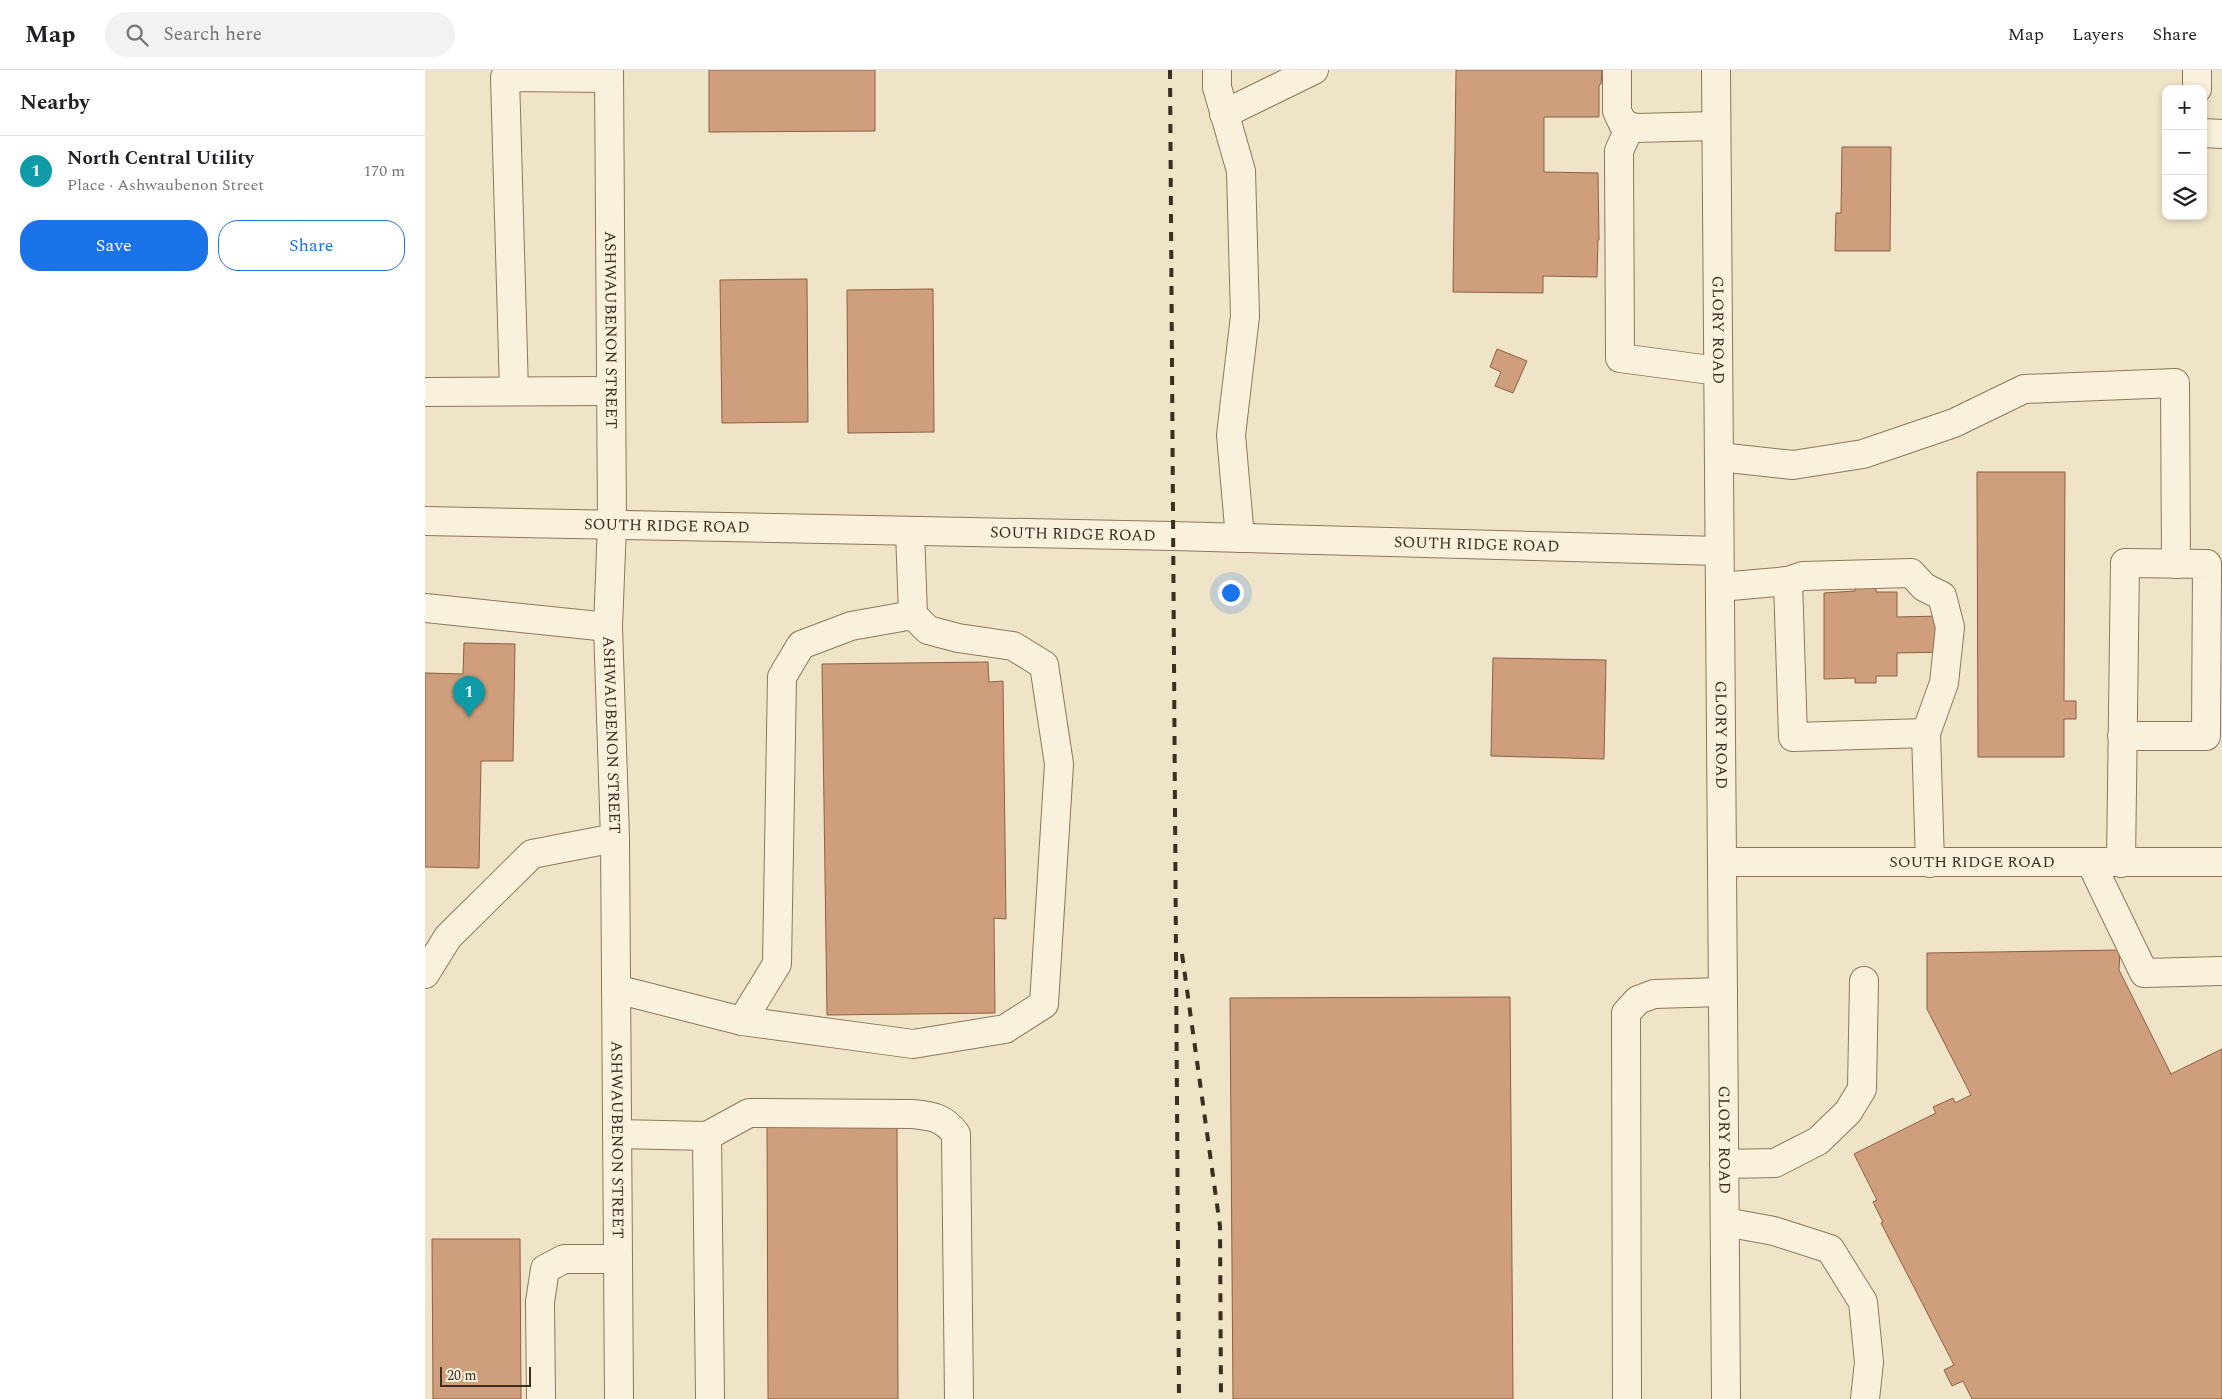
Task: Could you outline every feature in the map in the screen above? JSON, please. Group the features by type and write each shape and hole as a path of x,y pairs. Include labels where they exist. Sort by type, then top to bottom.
{"street":[{"path":"1217,70 1217,87 1241,171 1245,316 1231,435 1240,538"},
{"path":"1224,114 1314,70"},
{"path":"1617,70 1617,111 1623,124 1635,128 1716,126"},
{"name":"GLORY ROAD","path":"1716,70 1726,1399"},
{"path":"2197,70 2197,85"},
{"path":"514,391 505,74 609,74"},
{"name":"ASHWAUBENON STREET","path":"609,74 612,526 608,627 615,838 619,1399"},
{"path":"1630,126 1619,151 1620,358 1718,371"},
{"path":"2207,133 2222,134"},
{"path":"1719,457 1793,465 1863,454 1954,423 2024,389 2175,383 2175,564"},
{"path":"425,392 611,391"},
{"name":"SOUTH RIDGE ROAD","path":"425,521 1240,538 1719,551"},
{"path":"616,989 742,1022 913,1044 1005,1029 1044,1004 1059,764 1044,665 1013,646 958,638 928,630 913,615 910,531"},
{"path":"2121,863 2122,736 2125,562 2207,564 2206,736 2122,736"},
{"path":"1720,587 1788,581 1803,576 1911,573 1924,586 1942,596 1950,627 1944,683 1926,733 1930,863"},
{"path":"1788,581 1793,737 1926,733"},
{"path":"425,608 608,627"},
{"path":"742,1022 777,964 782,677 801,645 851,626 913,615"},
{"path":"425,974 448,937 532,854 615,838"},
{"name":"SOUTH RIDGE ROAD","path":"1722,862 2222,862"},
{"path":"2091,863 2144,973 2222,971"},
{"path":"1724,1164 1775,1162 1818,1142 1847,1112 1862,1089 1864,981"},
{"path":"1627,1399 1626,1013 1638,1000 1654,994 1723,992"},
{"path":"617,1134 707,1136 749,1113 912,1114 931,1116 947,1123 956,1134 959,1399"},
{"path":"707,1136 710,1399"},
{"path":"1725,1222 1774,1231 1830,1249 1863,1302 1869,1362 1865,1399"},
{"path":"541,1399 540,1302 545,1269 564,1259 618,1259"}],"building":[{"path":"709,70 875,70 875,131 709,132"},
{"path":"1456,70 1602,70 1601,84 1599,85 1599,117 1544,117 1544,172 1598,173 1599,240 1597,277 1543,276 1543,293 1453,292"},
{"path":"1842,147 1891,147 1890,251 1835,251 1836,213 1841,213"},
{"path":"807,279 808,422 722,423 720,280"},
{"path":"933,289 934,432 848,433 847,290"},
{"path":"1497,349 1527,361 1513,393 1495,386 1501,372 1490,367"},
{"path":"1977,472 2065,472 2064,701 2076,701 2076,719 2064,719 2064,757 1978,757"},
{"path":"1855,584 1876,584 1876,592 1897,592 1897,617 1941,616 1941,652 1897,653 1897,676 1876,676 1876,683 1855,683 1855,678 1824,679 1824,593 1855,591"},
{"path":"464,643 515,644 513,761 481,761 479,868 425,867 425,673 463,674"},
{"path":"1493,658 1606,660 1604,759 1491,756"},
{"path":"988,662 989,682 1003,681 1006,919 994,918 995,1013 827,1015 822,664"},
{"path":"2120,950 2119,970 2171,1074 2222,1049 2222,1399 1972,1399 1963,1381 1952,1386 1944,1370 1954,1365 1881,1223 1883,1222 1873,1202 1877,1200 1854,1154 1936,1113 1933,1107 1953,1098 1955,1103 1971,1095 1927,1009 1927,953"},
{"path":"1510,997 1513,1399 1233,1399 1230,998"},
{"path":"767,1122 897,1122 898,1399 768,1399"},
{"path":"432,1239 520,1239 521,1399 433,1399"}],"railway":[{"path":"1170,70 1179,1399"},
{"path":"1182,954 1220,1226 1221,1399"}],"place":[{"name":"North Central Utility","path":"469,717"}]}
